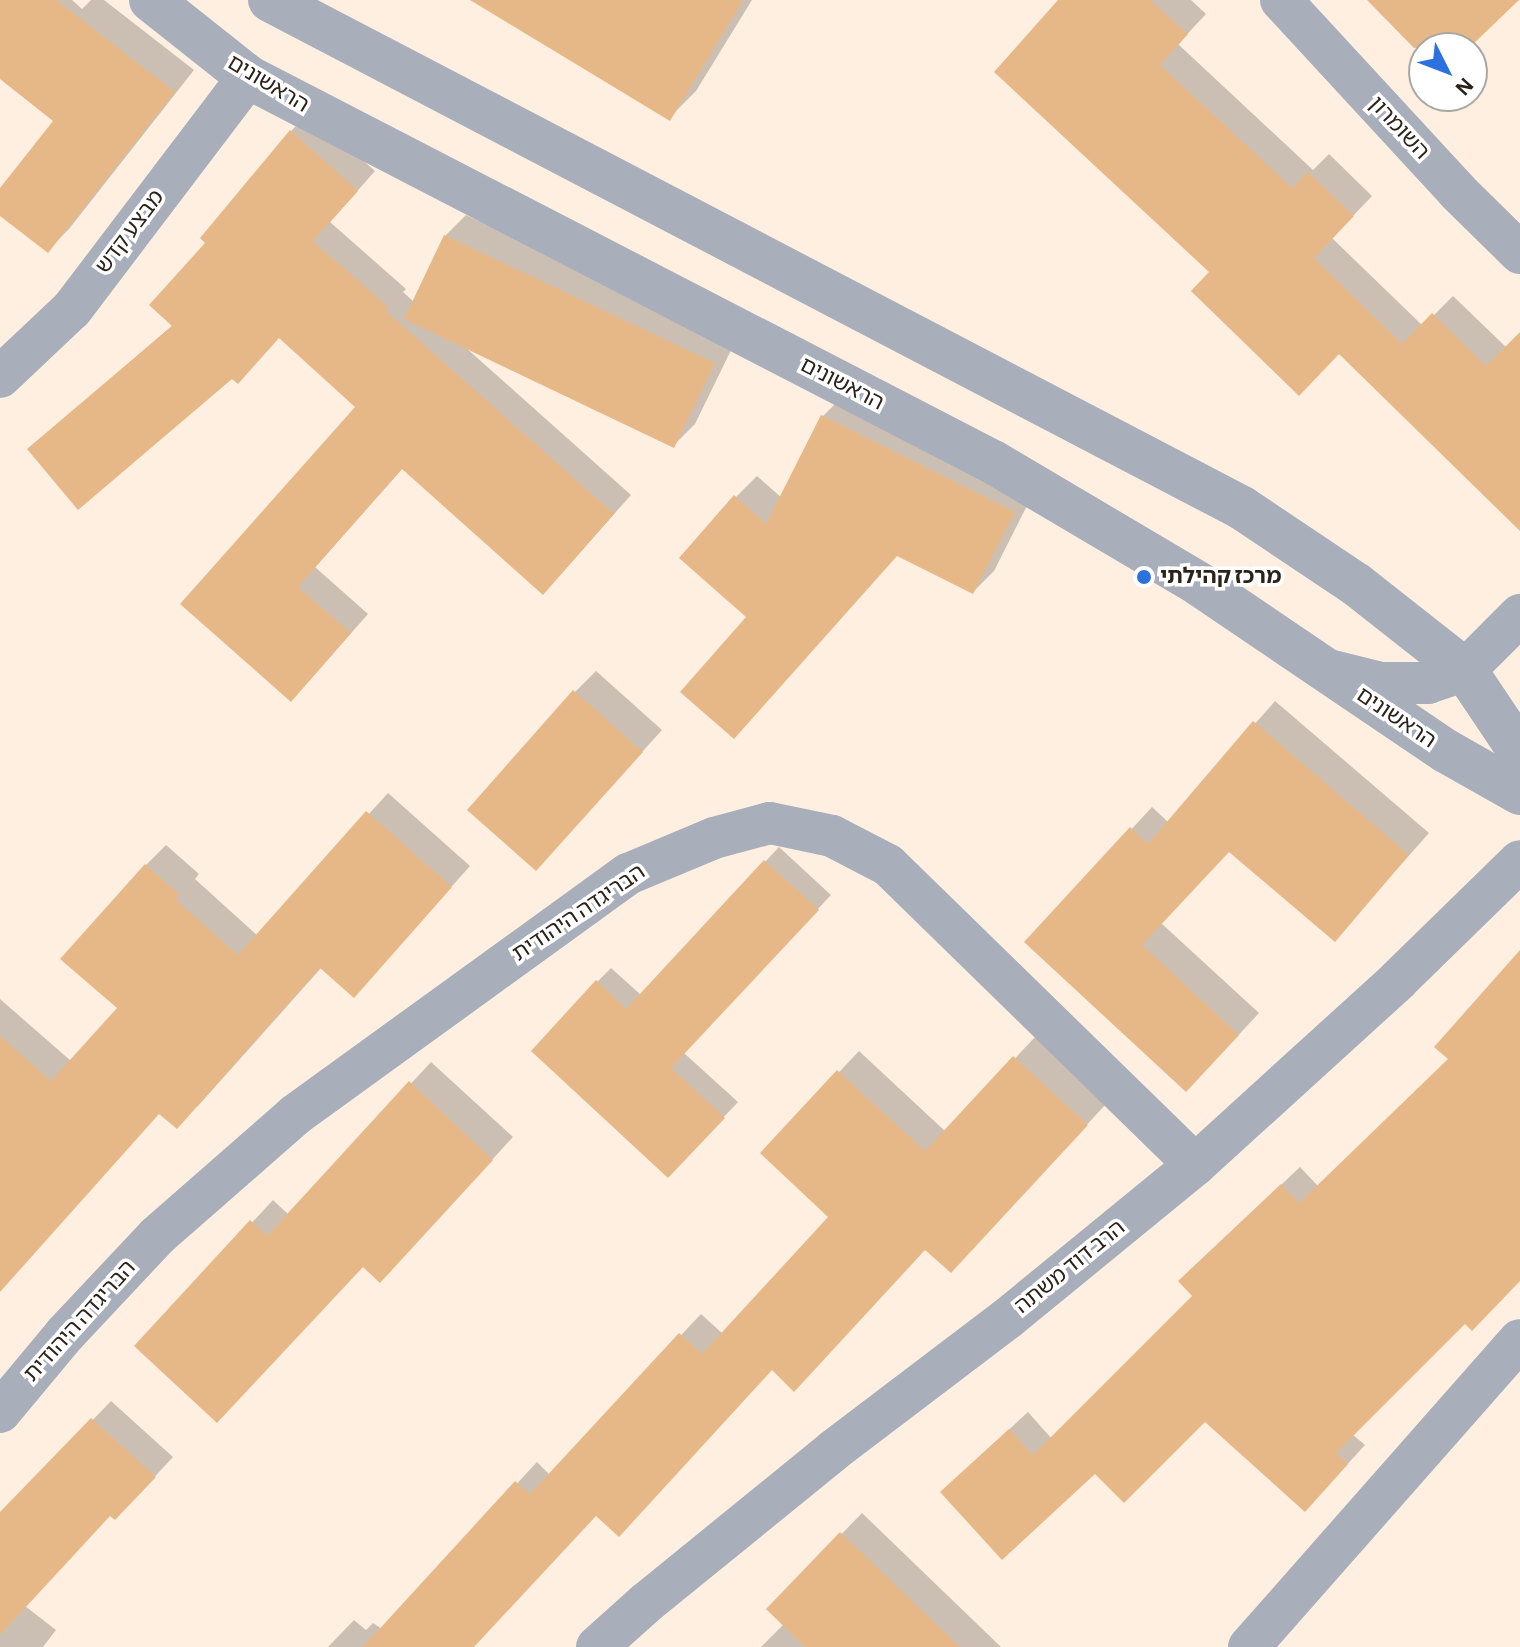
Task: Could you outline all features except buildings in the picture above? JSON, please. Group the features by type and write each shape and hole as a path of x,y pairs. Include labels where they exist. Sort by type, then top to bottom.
{"street":[{"name":"הראשונים","path":"151,0 248,77 993,462 1199,584 1446,751 1520,793"},
{"path":"270,0 1242,508 1357,585 1465,670 1520,752"},
{"name":"השומרון","path":"1281,0 1458,192 1520,253"},
{"name":"מבצע קדש","path":"0,377 72,309 248,77"},
{"path":"1324,669 1381,683 1428,683 1465,670 1520,615"},
{"name":"הבריגדה היהודית","path":"0,1412 65,1334 157,1236 295,1115 628,874 714,838 770,823 832,836 888,865 1195,1165"},
{"name":"הרב דוד משתה","path":"597,1647 646,1603 834,1450 1008,1318 1195,1165 1398,980 1520,861"},
{"path":"1249,1647 1520,1340"}],"place":[{"name":"מרכז קהילתי","path":"1144,577"}]}
